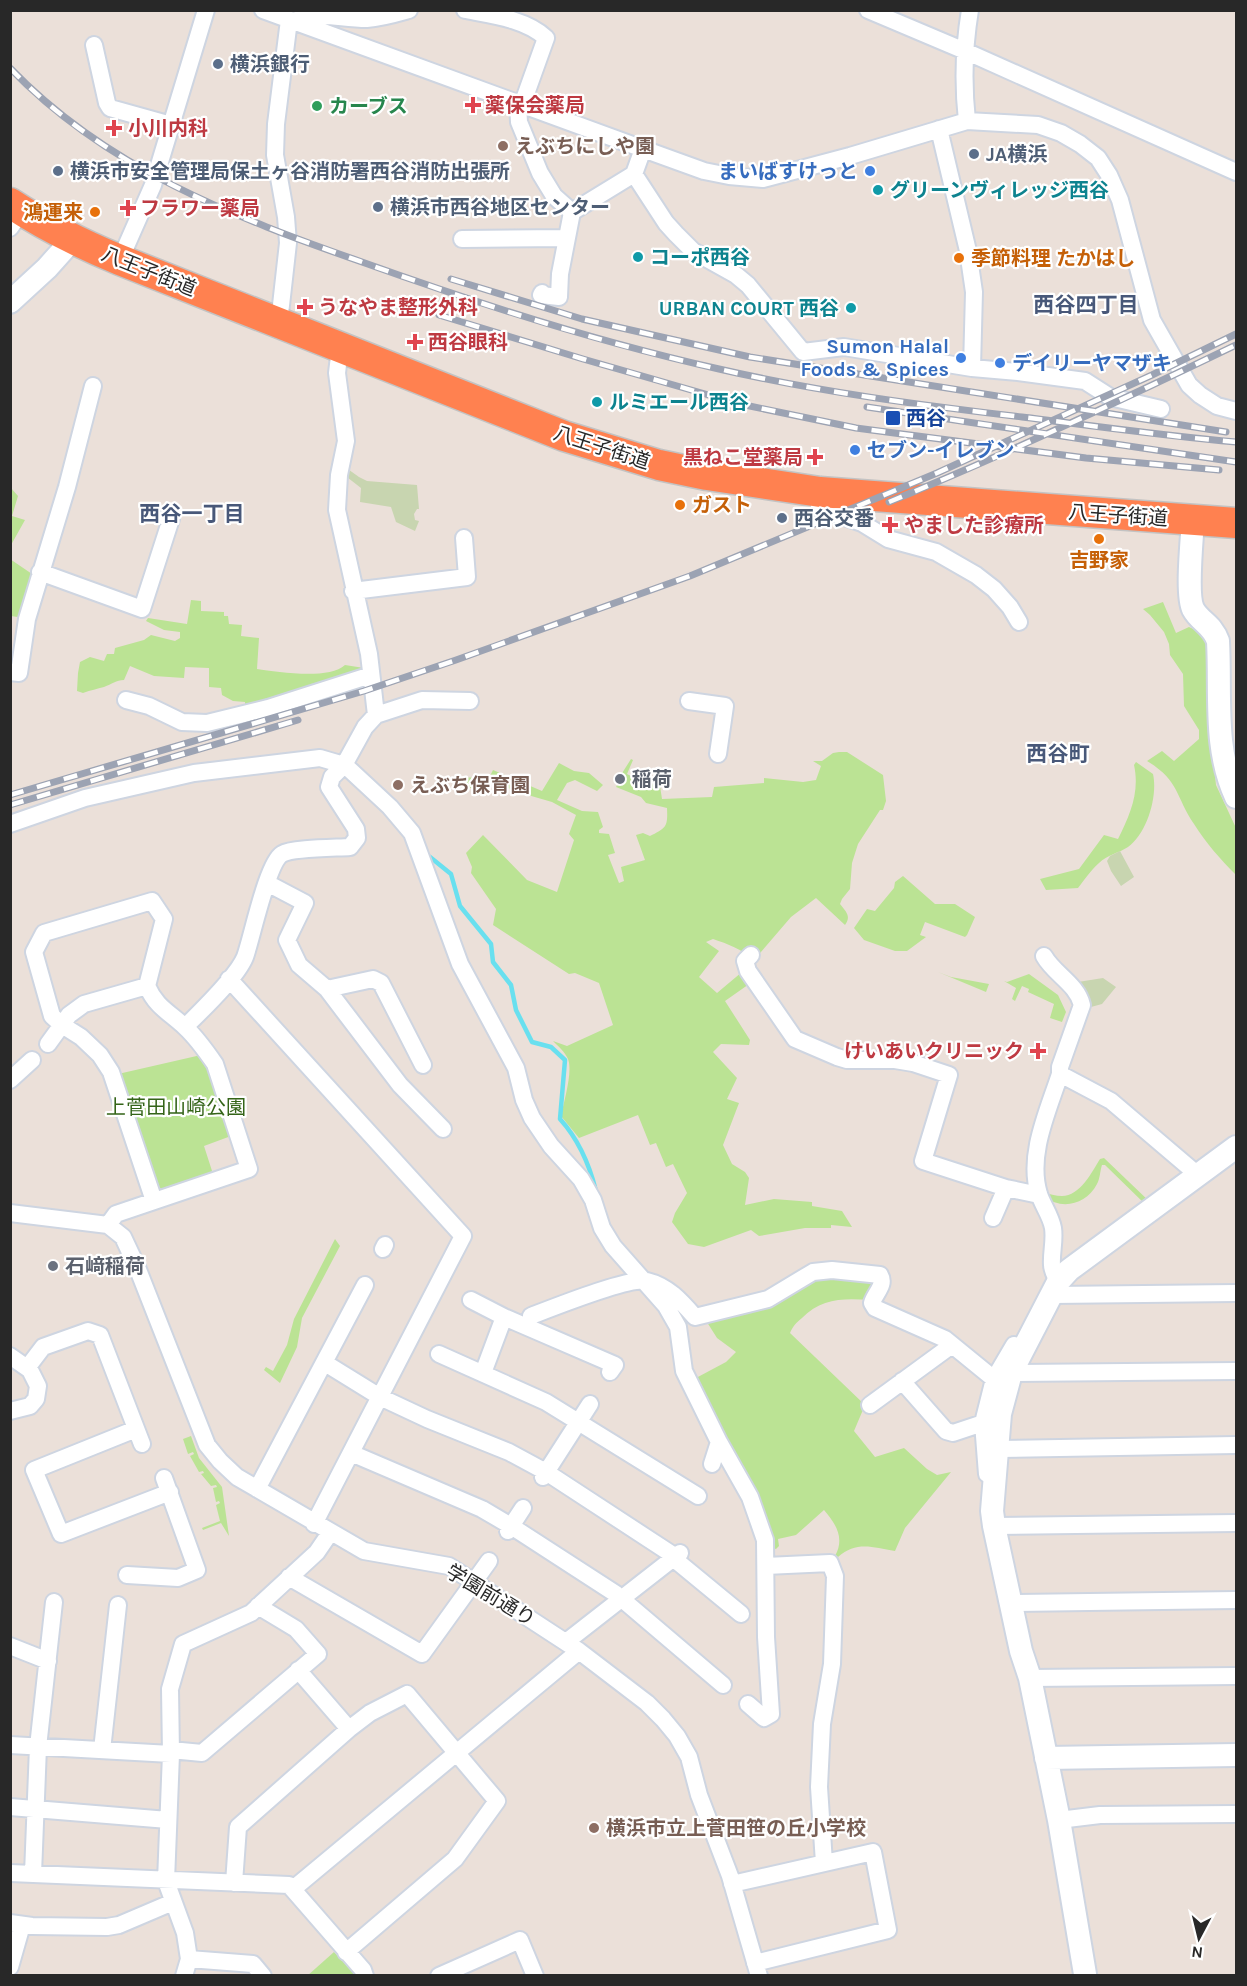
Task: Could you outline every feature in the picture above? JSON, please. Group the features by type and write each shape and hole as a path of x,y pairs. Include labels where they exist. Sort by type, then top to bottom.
{"highway":[{"name":"八王子街道","path":"14,214 120,260 564,436 648,462 708,475 820,492 1236,523"}],"street":[{"path":"120,260 150,192 206,10"},
{"path":"263,10 704,171 729,176 763,178 850,156 967,121 1038,125 1061,133 1098,158 1109,175 1120,200 1152,320 1189,385 1217,406 1236,411"},
{"path":"291,21 321,15 367,19 390,16 409,10"},
{"path":"465,10 520,23 536,29 546,38 520,105 519,122 540,173 554,196 572,212"},
{"path":"868,10 1236,172"},
{"path":"967,121 965,51 970,10"},
{"path":"279,323 288,243 286,217 275,155 276,124 291,21"},
{"path":"94,45 110,108 171,125"},
{"path":"939,129 968,251 974,292 972,368"},
{"path":"542,293 542,295 560,297 560,274 572,212 634,174 643,149"},
{"path":"634,174 666,223 676,234 693,251 736,275 748,285 803,352 844,347 972,368 1085,381 1110,397 1161,409"},
{"path":"462,239 566,238"},
{"path":"10,302 47,268 72,240"},
{"path":"340,348 337,373 346,441 339,475 337,510 353,591 369,654 376,715"},
{"path":"10,672 19,673 27,619 68,487 93,386"},
{"path":"820,492 819,508 862,523 888,539 936,552 976,575 994,589 1010,607 1019,622"},
{"path":"40,572 142,609 171,519 166,518"},
{"path":"1193,520 1191,600 1197,615 1214,631 1218,641 1218,717 1230,782 1236,797"},
{"path":"353,591 467,577 464,538"},
{"path":"126,700 149,706 182,722 207,723 268,708 371,675"},
{"path":"185,1028 230,979 244,960 274,862 282,854 293,851 350,847 357,838 356,829 329,787 332,777 344,765 365,727 376,715 422,700 470,701"},
{"path":"689,701 725,706 718,754"},
{"path":"10,824 86,798 194,774 320,758 344,765 390,807 412,833 460,964 516,1068 524,1100 532,1119 551,1146 581,1179 593,1200 602,1228 613,1246 666,1306 678,1327 684,1371 719,1442 750,1497 765,1540 763,1634 771,1714 764,1718 748,1704"},
{"path":"267,883 305,903 287,940 299,965 327,989 400,1085 443,1129"},
{"path":"10,1213 108,1225 116,1214 154,1202 249,1169 215,1064 185,1028 158,1005 147,986 164,919 152,900 44,933 34,952 52,1016 87,1043 111,1072 154,1202"},
{"path":"751,955 746,961 748,970 795,1039 847,1060 895,1060 913,1063 949,1075 923,1161 1006,1188 1039,1195"},
{"path":"1044,956 1077,992 1082,1005 1060,1067 1060,1074 1041,1131 1036,1156 1035,1174 1039,1195 1052,1223 1054,1235 1052,1266 1055,1289"},
{"path":"230,979 464,1236 443,1287 415,1342 380,1397 314,1524"},
{"path":"327,989 373,979 381,983 423,1065"},
{"path":"48,1044 69,1015 84,1004 147,986"},
{"path":"10,1080 32,1060"},
{"path":"1060,1074 1111,1101 1198,1175"},
{"path":"995,1479 987,1476 983,1423 1003,1376 1055,1289 1069,1270 1236,1147"},
{"path":"993,1218 1006,1188"},
{"name":"学園前通り","path":"108,1225 123,1238 137,1267 207,1445 237,1477 314,1524 364,1551 449,1566 573,1647 646,1703 663,1719 689,1756 699,1795 732,1884 757,1969"},
{"path":"531,1316 576,1299 645,1281 663,1287 677,1297 695,1317 768,1299 813,1272 832,1270 880,1275 883,1283 872,1303 875,1308 945,1339 1003,1376 1236,1371"},
{"path":"257,1489 365,1285"},
{"path":"1055,1289 1236,1293"},
{"path":"471,1300 504,1317 615,1365 610,1372"},
{"path":"483,1373 504,1317"},
{"path":"27,1368 43,1347 88,1331 100,1335 139,1437 34,1470 62,1534 167,1485 197,1570 178,1578 127,1575"},
{"path":"870,1405 952,1345"},
{"path":"440,1354 546,1402 698,1496"},
{"path":"10,1356 30,1370 38,1386 36,1399 30,1406 10,1411"},
{"path":"325,1363 380,1397 427,1419 509,1452 676,1556 741,1614"},
{"path":"1003,1376 992,1511 994,1526 1021,1651 1030,1678 1059,1820 1083,1975"},
{"path":"902,1381 946,1431 953,1433 983,1423"},
{"path":"544,1475 590,1404"},
{"path":"712,1464 719,1442"},
{"path":"997,1449 1236,1445"},
{"path":"351,1453 482,1509 621,1599 723,1684"},
{"path":"510,1529 523,1508"},
{"path":"994,1526 1236,1523"},
{"path":"184,1976 189,1959 185,1933 179,1912 165,1881 172,1676 183,1644 250,1613 317,1552 330,1533"},
{"path":"293,1889 458,1754 621,1599 676,1556"},
{"path":"289,1578 422,1654 489,1561"},
{"path":"766,1566 830,1563 835,1576 832,1664 822,1724 819,1787 824,1863"},
{"path":"1010,1603 1236,1600"},
{"path":"33,1874 38,1747 54,1602"},
{"path":"102,1750 118,1605"},
{"path":"10,1745 202,1753 318,1654 296,1629 258,1606"},
{"path":"10,1646 48,1661"},
{"path":"298,1671 349,1729"},
{"path":"1030,1678 1236,1676"},
{"path":"234,1883 238,1827 349,1729 370,1713 407,1694 497,1801 455,1859 346,1952"},
{"path":"1046,1758 1236,1755"},
{"path":"10,1807 168,1820"},
{"path":"1059,1820 1100,1815 1236,1814"},
{"path":"732,1884 873,1852 888,1930 757,1969"},
{"path":"10,1873 289,1885 363,1970 365,1976"},
{"path":"10,1967 16,1924 107,1927 119,1925 173,1902"},
{"path":"439,1976 520,1940 535,1976"},
{"path":"189,1959 253,1964 263,1976"}],"green space":[{"path":"345,467 367,481 417,485 419,509 414,514 415,520 419,521 415,531 396,522 391,507 360,502 361,488 343,474"},
{"path":"11,488 18,496 12,516 25,520 11,545"},
{"path":"10,559 35,576 24,618 11,616"},
{"path":"191,600 201,601 201,611 224,612 224,616 228,616 229,624 242,625 241,636 259,638 257,669 316,674 337,670 345,665 364,668 364,674 245,708 245,702 233,701 222,695 221,688 209,687 209,668 185,667 184,678 154,676 130,666 124,680 83,693 77,691 80,662 90,657 104,661 107,654 114,654 115,648 144,640 151,635 175,641 180,638 180,632 164,630 146,621 148,618 187,624"},
{"path":"1163,602 1176,633 1189,627 1204,634 1208,642 1210,732 1216,785 1236,828 1236,875 1199,831 1166,775 1147,761 1162,751 1174,761 1199,739 1199,730 1184,706 1183,674 1170,655 1169,644 1164,632 1143,609"},
{"path":"847,752 883,775 886,801 883,810 880,810 858,844 852,863 850,889 840,904 847,914 848,919 845,925 816,898 791,917 754,960 724,943 713,939 706,942 719,951 699,977 717,993 742,972 752,982 725,1001 750,1040 749,1045 721,1044 713,1052 737,1078 727,1099 739,1103 723,1145 732,1164 745,1172 749,1178 745,1205 774,1199 812,1202 812,1206 842,1211 852,1227 831,1225 831,1228 805,1228 759,1236 751,1230 704,1247 688,1244 672,1222 687,1193 673,1164 666,1167 656,1143 650,1145 638,1115 579,1138 561,1116 568,1087 569,1065 565,1054 553,1041 567,1046 613,1025 599,983 575,973 569,974 493,925 496,909 471,873 472,867 466,853 483,835 527,880 557,892 574,840 569,834 576,815 552,802 521,793 519,795 518,791 489,783 473,788 448,781 452,777 489,778 493,770 542,791 559,763 574,771 589,773 603,785 597,791 575,780 567,783 557,800 582,811 598,812 603,827 599,833 609,834 615,853 608,855 619,883 624,881 621,867 645,860 636,835 643,833 650,836 663,829 667,819 667,808 646,803 641,797 616,787 631,759 633,760 627,774 637,781 660,786 662,799 712,797 714,787 764,783 764,778 803,782 816,780 821,766 813,761 822,761 833,753"},
{"path":"1136,762 1153,774 1154,783 1150,814 1141,833 1128,847 1099,863 1078,888 1046,890 1040,879 1079,869 1104,835 1118,839 1133,803"},
{"path":"1120,851 1134,877 1121,886 1107,861 1110,856"},
{"path":"903,876 935,904 955,904 975,917 967,935 965,937 925,922 920,935 926,937 907,951 895,951 864,940 854,928 867,909 875,911 894,888 895,882"},
{"path":"938,972 951,977 989,984 986,992"},
{"path":"1029,974 1058,995 1066,1012 1062,1022 1050,1018 1054,1004 1028,992 1029,989 1022,986 1015,1001 1012,999 1016,988 1004,981"},
{"path":"1103,978 1116,987 1102,1004 1091,1007 1087,993 1078,982"},
{"name":"上菅田山崎公園","path":"201,1055 208,1068 231,1136 204,1146 213,1174 163,1191 158,1188 118,1074"},
{"path":"1104,1158 1151,1203 1148,1207 1105,1165 1102,1165 1098,1182 1092,1191 1080,1201 1066,1204 1044,1197 1042,1192 1062,1196 1074,1192 1085,1182 1100,1159"},
{"path":"335,1239 340,1246 302,1318 297,1347 280,1383 264,1370 266,1367 273,1371 287,1345 294,1319"},
{"path":"814,1275 876,1277 870,1300 833,1301 817,1306 795,1325 790,1333 865,1405 854,1431 875,1457 904,1448 937,1475 951,1472 905,1528 895,1551 865,1546 851,1549 838,1557 835,1556 839,1543 838,1532 824,1510 796,1535 778,1539 779,1546 776,1549 772,1548 742,1470 696,1378 726,1362 736,1352 717,1338 705,1319"},
{"path":"191,1436 199,1458 222,1487 229,1536 221,1523 203,1530 202,1528 220,1521 216,1505 220,1503 216,1502 213,1488 217,1487 216,1485 211,1486 201,1474 204,1473 203,1471 199,1472 190,1456 194,1454 193,1452 188,1454 183,1439"},
{"path":"334,1952 356,1975 307,1976"}],"waterway":[{"path":"430,857 451,874 460,906 491,944 493,962 511,985 516,1010 532,1042 551,1047 565,1060 560,1119 573,1135 582,1152 596,1191"}],"railway":[{"path":"10,68 88,135 130,162 174,186 314,245 450,293 539,321 673,358 832,391 946,408 1236,442"},
{"path":"451,279 582,319 750,357 1226,432"},
{"path":"439,315 740,404 856,428 1086,458 1219,470"},
{"path":"10,795 364,691 690,576 937,473 1236,334"},
{"path":"889,502 1064,426 1236,345"},
{"path":"867,407 1236,462"},
{"path":"10,805 298,720"}],"place":[{"name":"横浜銀行","path":"218,64"},
{"name":"薬保会薬局","path":"473,105"},
{"name":"カーブス","path":"317,106"},
{"name":"小川内科","path":"114,128"},
{"name":"えぶちにしや園","path":"503,146"},
{"name":"JA横浜","path":"974,154"},
{"name":"横浜市安全管理局保土ヶ谷消防署西谷消防出張所","path":"58,171"},
{"name":"まいばすけっと","path":"870,171"},
{"name":"グリーンヴィレッジ西谷","path":"878,190"},
{"name":"横浜市西谷地区センター","path":"378,207"},
{"name":"フラワー薬局","path":"128,208"},
{"name":"鴻運来","path":"95,212"},
{"name":"コーポ西谷","path":"638,257"},
{"name":"季節料理 たかはし","path":"959,258"},
{"name":"うなやま整形外科","path":"305,307"},
{"name":"URBAN COURT 西谷","path":"851,308"},
{"name":"西谷眼科","path":"415,342"},
{"name":"Sumon Halal Foods & Spices","path":"961,358"},
{"name":"デイリーヤマザキ","path":"1000,363"},
{"name":"ルミエール西谷","path":"597,402"},
{"name":"西谷","path":"893,418"},
{"name":"セブン-イレブン","path":"855,450"},
{"name":"黒ねこ堂薬局","path":"815,457"},
{"name":"ガスト","path":"680,505"},
{"name":"西谷交番","path":"782,518"},
{"name":"やました診療所","path":"890,525"},
{"name":"吉野家","path":"1099,539"},
{"name":"稲荷","path":"620,779"},
{"name":"えぶち保育園","path":"398,785"},
{"name":"けいあいクリニック","path":"1038,1051"},
{"name":"石﨑稲荷","path":"53,1266"},
{"name":"横浜市立上菅田笹の丘小学校","path":"594,1828"}],"district":[{"name":"西谷四丁目","path":"1086,305"},
{"name":"西谷一丁目","path":"192,514"},
{"name":"西谷町","path":"1058,754"}]}
